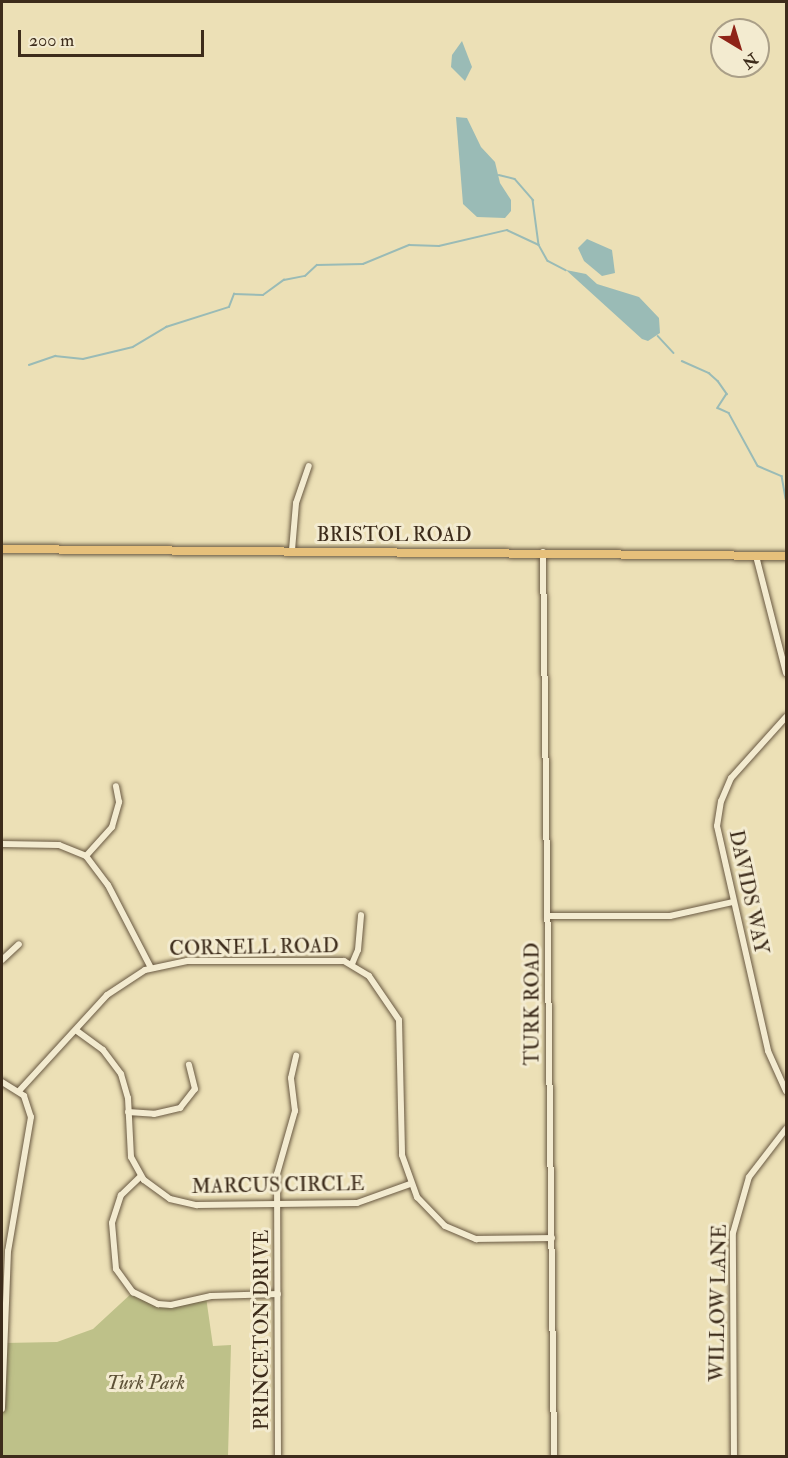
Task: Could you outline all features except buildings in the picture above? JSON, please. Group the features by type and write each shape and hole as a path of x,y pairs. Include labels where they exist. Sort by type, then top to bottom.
{"main road":[{"name":"BRISTOL ROAD","path":"2,549 543,551 786,556"}],"street":[{"path":"292,550 296,503 309,466"},
{"name":"TURK ROAD","path":"543,551 554,1456"},
{"path":"756,556 786,673"},
{"name":"DAVIDS WAY","path":"786,717 739,768 721,801 719,846 774,1071 786,1091"},
{"path":"86,856 112,827 119,802 116,786"},
{"path":"2,844 59,845 86,856 108,885 151,968"},
{"path":"548,916 670,916 733,902"},
{"path":"352,964 358,950 360,915"},
{"path":"2,960 19,944"},
{"name":"CORNELL ROAD","path":"19,1091 77,1031 107,995 151,968 187,961 334,960 352,964 369,976 399,1020 402,1149 410,1184 429,1212 455,1231 485,1241 552,1238"},
{"path":"77,1031 103,1050 121,1074 128,1112 131,1157 141,1176 121,1195 111,1223 116,1269 133,1292 158,1304 171,1305 212,1296 278,1294"},
{"name":"PRINCETON DRIVE","path":"278,1456 277,1174 296,1104 291,1078 296,1056"},
{"path":"128,1112 154,1114 180,1108 195,1089 189,1065"},
{"path":"2,1082 19,1091 30,1110 31,1125 8,1251 2,1409"},
{"name":"WILLOW LANE","path":"734,1456 734,1223 750,1177 786,1129"},
{"name":"MARCUS CIRCLE","path":"141,1176 159,1192 184,1204 357,1203 410,1184"}],"green space":[{"name":"Turk Park","path":"133,1292 158,1304 206,1297 213,1346 231,1345 228,1456 2,1456 4,1343 57,1342 93,1329"}],"water":[{"path":"462,41 472,67 465,81 451,67 452,55"},
{"path":"456,117 467,118 481,147 495,162 500,183 511,200 511,211 505,218 477,217 463,204"},
{"path":"587,239 612,250 615,273 602,276 584,261 578,248"},
{"path":"566,270 586,274 597,284 639,297 659,318 660,333 648,341 642,339"}],"waterway":[{"path":"499,175 515,179 533,200 539,245"},
{"path":"29,365 55,356 83,359 133,347 166,327 229,307 234,294 263,295 284,280 305,276 317,265 363,264 409,245 439,246 507,230 539,245 548,261 566,270"},
{"path":"658,336 674,353"},
{"path":"682,361 709,373 718,381 727,394 718,408 729,413 758,466 782,476 786,499"}]}
